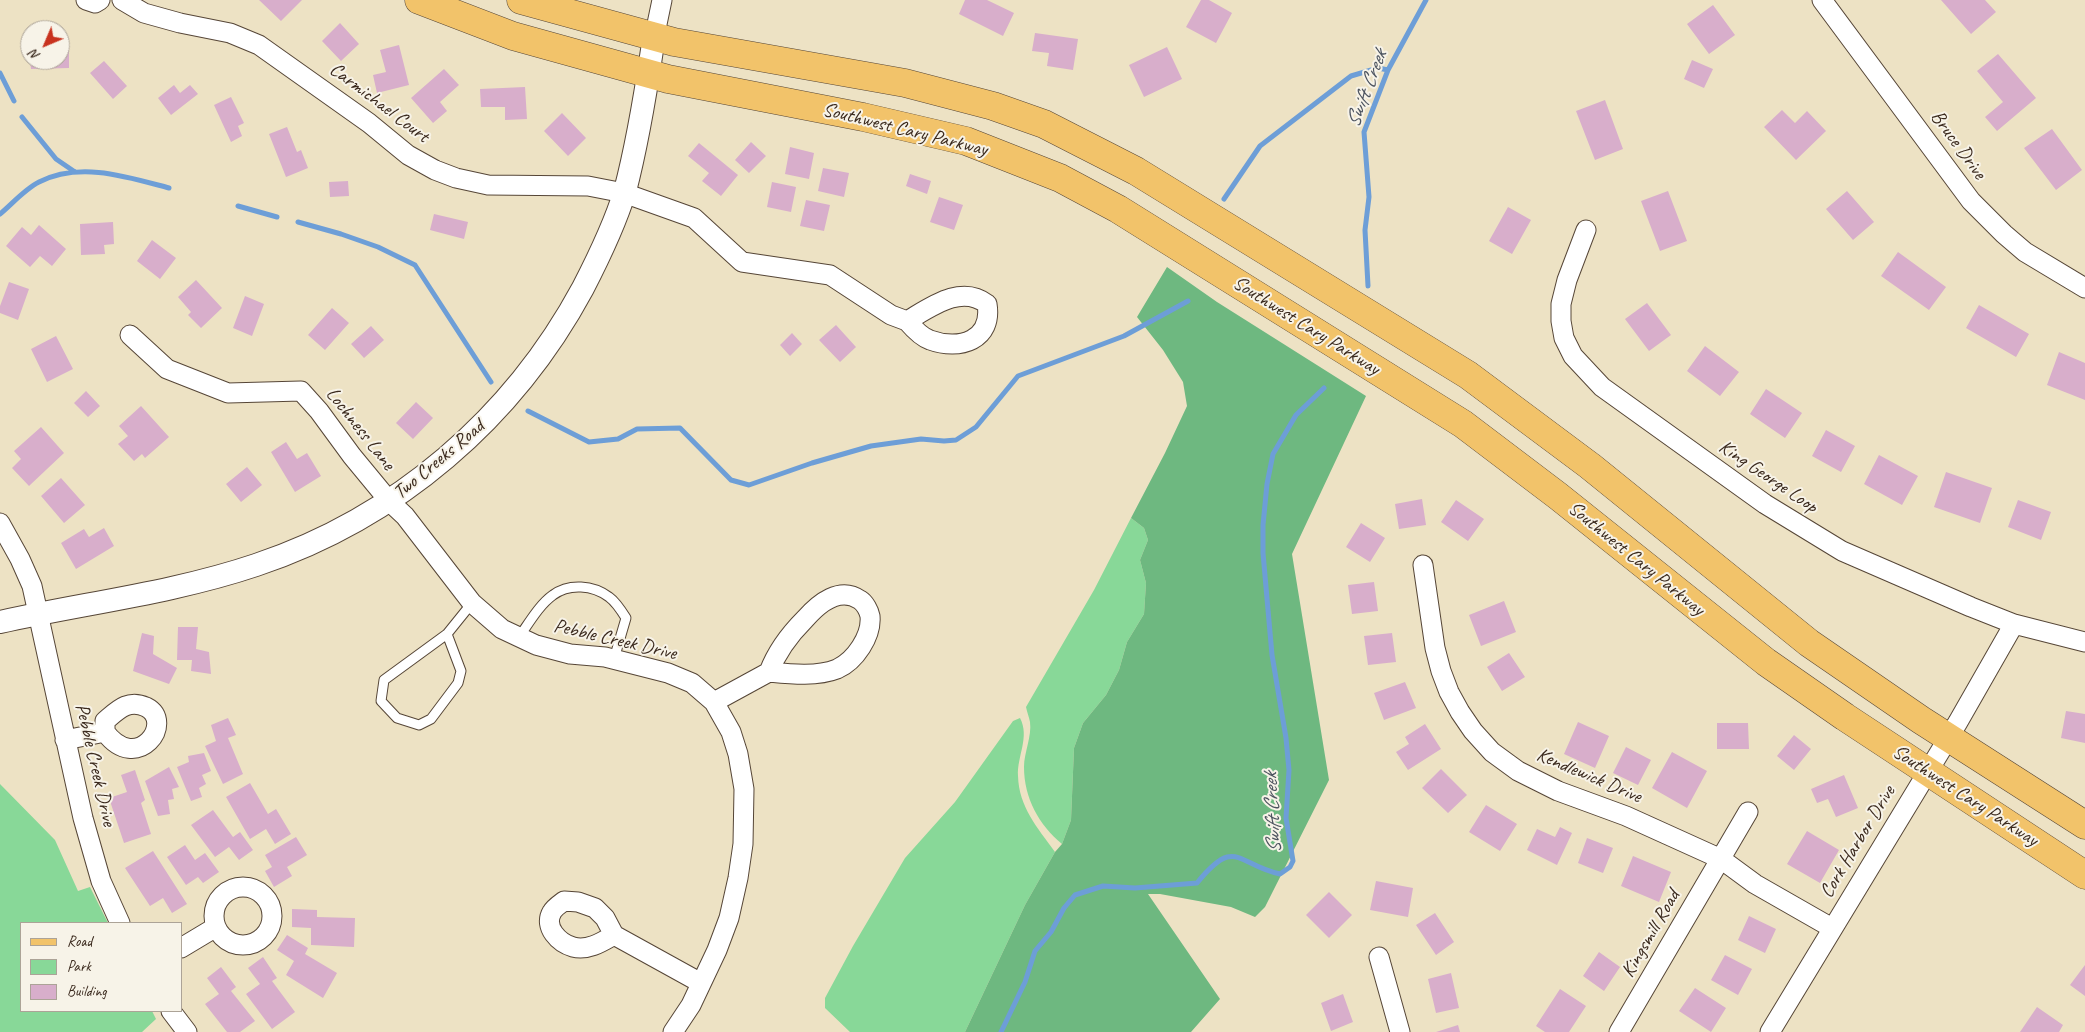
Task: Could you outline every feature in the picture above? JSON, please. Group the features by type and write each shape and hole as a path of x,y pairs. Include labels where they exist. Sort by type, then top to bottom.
{"main road":[{"name":"Southwest Cary Parkway","path":"419,0 513,36 652,54 674,42 905,83 993,106 1044,124 1136,171 1468,374 1590,466 1810,643 1948,738 2085,825"},
{"name":"Southwest Cary Parkway","path":"521,0 652,54 862,117 966,141 1060,178 1118,209 1463,424 1558,496 1766,662 1845,718 2085,875"}],"street":[{"path":"86,0 95,3 100,0"},
{"name":"Carmichael Court","path":"122,0 144,13 230,33 259,45 369,123 408,155 435,170 488,185 588,186 624,193 694,218 742,262 830,275 891,315 907,321"},
{"path":"652,54 662,0"},
{"name":"Bruce Drive","path":"1822,0 1971,201 2025,252 2085,288"},
{"name":"Two Creeks Road","path":"0,622 203,581 257,565 327,536 390,502 427,475 472,436 497,410 543,355 592,271 624,193 636,142 652,54"},
{"name":"King George Loop","path":"1586,230 1567,280 1561,304 1561,321 1564,338 1573,356 1602,387 1765,504 1819,538 1881,568 2014,624 2085,642"},
{"name":"Lochness Lane","path":"130,335 167,369 228,393 301,391 319,411 352,456 390,502"},
{"name":"Pebble Creek Drive","path":"390,502 405,516 472,603 502,630 536,645 570,654 614,659 668,673 692,683 714,702 731,732 738,754 744,789 743,844 729,918 717,950 691,1005 673,1032"},
{"name":"Pebble Creek Drive","path":"0,523 20,559 32,586 65,740 92,850 102,881 120,922"},
{"name":"Kendlewick Drive","path":"1423,565 1435,648 1441,671 1449,692 1460,712 1492,752 1518,771 1558,791 1674,836 1721,859 1755,884 1832,928"},
{"path":"714,702 769,672 794,674 824,672 838,668 858,652 865,640 870,615 864,602 855,596 843,594 835,596 818,606 788,638 775,656 769,672"},
{"name":"Cork Harbor Drive","path":"1770,1032 1988,672 2014,624"},
{"path":"65,740 105,732"},
{"path":"1721,859 1748,812"},
{"name":"Kingsmill Road","path":"1619,1032 1721,859"},
{"path":"182,947 216,927"},
{"path":"614,935 701,983"},
{"path":"1379,958 1400,1032"},
{"path":"172,1012 187,1032"}],"lane":[{"path":"519,637 538,610 554,594 572,586 588,588 608,596 626,618 614,659"},
{"path":"447,634 461,671 458,683 431,719 419,725 397,718 381,702 384,680 447,634 472,603"}],"green space":[{"path":"1167,267 1217,302 1366,396 1292,554 1329,780 1265,907 1255,917 1231,907 1160,894 1148,894 1220,999 1191,1032 965,1032 1025,905 1055,852 1062,844 1071,820 1074,748 1083,723 1106,695 1119,670 1127,642 1144,614 1146,583 1140,560 1148,540 1144,528 1131,518 1187,406 1183,382 1163,350 1137,317"},
{"path":"1131,518 1144,528 1148,540 1140,560 1146,583 1144,614 1127,642 1119,670 1106,695 1083,723 1074,748 1071,820 1062,844 1046,828 1034,810 1027,789 1024,767 1030,722 1026,707 1094,590"},
{"path":"1020,718 1024,732 1018,769 1019,787 1025,807 1055,852 1025,905 965,1032 850,1032 825,1008 825,998 853,946 905,858 955,802 1013,721"},
{"path":"0,784 55,840 78,891 90,887 108,922 20,922 20,1012 152,1012 156,1019 142,1032 0,1032"}],"building":[{"path":"259,0 302,0 281,21"},
{"path":"965,0 987,0 1014,13 1003,36 959,14"},
{"path":"1201,0 1209,0 1232,13 1216,43 1186,27"},
{"path":"1941,0 1985,0 1996,12 1971,34"},
{"path":"1713,5 1735,35 1709,54 1687,24"},
{"path":"340,23 359,44 341,61 322,41"},
{"path":"1035,33 1078,39 1073,70 1047,66 1049,53 1032,51"},
{"path":"399,45 409,85 377,93 373,75 386,72 380,50"},
{"path":"1167,47 1182,79 1144,97 1129,65"},
{"path":"1998,54 2036,98 1997,131 1985,117 2003,102 1977,71"},
{"path":"1692,60 1713,69 1704,88 1684,79"},
{"path":"104,61 127,86 113,99 90,73"},
{"path":"444,69 459,85 440,102 447,111 433,123 411,98"},
{"path":"174,85 180,93 190,85 198,94 171,115 158,98"},
{"path":"525,87 527,119 505,120 505,107 481,107 480,89"},
{"path":"231,97 244,123 238,126 242,136 231,142 214,105"},
{"path":"1605,100 1623,149 1595,160 1576,111"},
{"path":"1782,110 1795,123 1807,111 1826,131 1796,160 1764,127"},
{"path":"562,113 586,138 568,156 544,131"},
{"path":"287,127 297,152 301,150 308,168 286,177 269,134"},
{"path":"2052,129 2082,170 2056,190 2024,148"},
{"path":"751,142 766,156 749,173 735,160"},
{"path":"699,143 738,175 721,196 702,181 709,173 688,156"},
{"path":"790,147 814,153 809,179 785,174"},
{"path":"823,168 849,173 844,197 818,191"},
{"path":"910,174 931,181 927,194 906,186"},
{"path":"348,181 349,196 330,197 329,182"},
{"path":"772,182 796,187 791,212 767,207"},
{"path":"1668,191 1687,241 1660,251 1641,201"},
{"path":"1847,191 1874,222 1853,240 1826,209"},
{"path":"939,197 963,205 954,230 930,222"},
{"path":"806,200 830,205 824,231 800,226"},
{"path":"1508,207 1531,220 1512,254 1489,241"},
{"path":"434,214 468,222 464,239 430,230"},
{"path":"113,222 114,244 104,245 105,254 81,255 80,224"},
{"path":"39,225 66,249 52,266 40,256 30,267 6,246 22,227 31,235"},
{"path":"152,240 176,258 160,279 137,261"},
{"path":"1898,252 1946,287 1929,310 1881,276"},
{"path":"196,280 222,308 201,328 188,315 191,312 178,297"},
{"path":"9,282 29,289 18,320 0,313 0,306"},
{"path":"245,296 264,304 252,336 233,328"},
{"path":"1647,303 1671,335 1649,351 1625,319"},
{"path":"1979,305 2029,334 2016,357 1966,328"},
{"path":"332,308 349,323 325,350 308,335"},
{"path":"836,325 856,347 840,362 819,340"},
{"path":"371,326 384,340 364,358 351,344"},
{"path":"792,333 802,344 790,356 780,345"},
{"path":"56,336 73,369 47,382 31,349"},
{"path":"1705,346 1739,372 1720,396 1687,371"},
{"path":"2059,352 2085,363 2085,400 2047,385"},
{"path":"1766,389 1802,413 1785,438 1750,414"},
{"path":"86,391 100,406 88,417 74,403"},
{"path":"416,402 433,418 413,439 396,423"},
{"path":"141,406 169,437 145,458 142,454 134,461 118,444 128,436 119,426"},
{"path":"41,427 64,453 29,486 12,468 21,459 14,451"},
{"path":"1826,430 1855,446 1841,472 1812,456"},
{"path":"286,442 297,459 307,453 321,476 295,492 271,452"},
{"path":"1879,455 1918,476 1902,505 1864,484"},
{"path":"247,467 262,485 241,502 226,484"},
{"path":"1946,472 1992,488 1980,523 1934,507"},
{"path":"61,478 85,505 64,523 41,496"},
{"path":"1422,499 1426,525 1399,529 1395,504"},
{"path":"1456,500 1484,519 1468,541 1441,522"},
{"path":"2018,500 2051,512 2041,540 2008,527"},
{"path":"1361,523 1385,538 1370,562 1346,547"},
{"path":"104,528 114,546 76,569 61,543 84,529 89,537"},
{"path":"1374,582 1378,611 1352,614 1348,585"},
{"path":"1504,601 1516,632 1481,646 1469,615"},
{"path":"178,627 198,627 196,649 209,652 211,674 191,671 192,660 177,660"},
{"path":"142,633 154,636 153,654 177,668 169,684 133,671"},
{"path":"1392,633 1396,662 1368,665 1364,636"},
{"path":"1509,653 1525,677 1502,691 1487,667"},
{"path":"1405,682 1416,708 1384,720 1374,693"},
{"path":"2066,711 2085,714 2085,743 2061,738"},
{"path":"228,718 236,735 228,738 243,774 223,784 205,746 216,741 211,725"},
{"path":"1578,722 1609,736 1595,768 1564,754"},
{"path":"1717,723 1748,723 1749,749 1717,749"},
{"path":"1425,724 1441,749 1408,770 1396,752 1409,744 1405,737"},
{"path":"1794,735 1811,749 1794,770 1777,756"},
{"path":"1626,747 1651,760 1638,785 1613,773"},
{"path":"1672,752 1707,771 1687,808 1652,788"},
{"path":"204,753 211,771 202,775 206,784 199,788 202,797 191,801 177,767 189,762 188,756"},
{"path":"169,767 179,787 172,789 174,799 168,800 170,814 158,816 145,781"},
{"path":"1441,769 1467,795 1448,813 1422,788"},
{"path":"135,770 145,800 141,803 151,834 124,843 109,798 127,792 121,775"},
{"path":"1844,775 1858,808 1836,817 1828,799 1817,803 1811,789"},
{"path":"250,783 268,814 276,809 291,834 275,844 266,829 250,839 226,797"},
{"path":"1486,805 1517,824 1500,851 1469,832"},
{"path":"213,810 233,837 240,832 253,850 239,860 229,847 215,857 191,825"},
{"path":"1560,827 1572,833 1557,865 1527,850 1537,829 1555,837"},
{"path":"1807,831 1839,850 1820,883 1787,864"},
{"path":"296,837 307,855 287,867 292,876 274,887 265,871 272,867 265,855"},
{"path":"1587,838 1613,848 1603,873 1578,863"},
{"path":"185,845 195,860 205,853 219,872 203,883 198,877 186,885 167,857"},
{"path":"153,851 187,904 172,913 163,898 150,906 125,868"},
{"path":"1633,856 1671,872 1659,902 1621,886"},
{"path":"1376,881 1413,888 1408,917 1370,910"},
{"path":"1329,892 1352,915 1329,938 1306,915"},
{"path":"292,909 317,910 317,917 355,918 354,947 311,945 311,928 292,927"},
{"path":"1435,913 1454,942 1436,955 1416,925"},
{"path":"1749,916 1776,929 1765,953 1738,940"},
{"path":"287,935 308,948 305,954 337,973 323,998 286,975 294,961 277,950"},
{"path":"1599,952 1620,967 1604,991 1583,976"},
{"path":"1725,955 1752,969 1738,995 1711,980"},
{"path":"263,957 277,978 272,981 295,1012 272,1029 246,994 260,984 248,968"},
{"path":"2085,965 2085,996 2070,985"},
{"path":"221,967 236,987 231,991 255,1021 240,1032 227,1032 205,1004 219,994 207,978"},
{"path":"1451,973 1459,1008 1436,1013 1428,979"},
{"path":"1695,988 1726,1008 1711,1032 1679,1011"},
{"path":"1560,989 1586,1006 1569,1032 1545,1032 1536,1026"},
{"path":"1343,994 1353,1022 1331,1031 1321,1003"},
{"path":"2037,1007 2063,1025 2059,1032 2020,1032"},
{"path":"1458,1025 1460,1032 1436,1032"}],"waterway":[{"name":"Swift Creek","path":"1368,286 1365,230 1369,197 1364,132 1388,70 1426,0"},
{"path":"1224,199 1260,146 1351,76 1378,68 1388,70"},
{"path":"0,73 14,101"},
{"path":"22,117 56,159 75,172"},
{"path":"0,214 39,182 71,173 104,173 137,179 169,188"},
{"path":"238,206 277,217"},
{"path":"298,222 378,247 415,265 491,382"},
{"path":"528,411 589,442 618,439 637,429 680,428 731,480 749,485 812,463 871,446 921,439 956,440 976,427 1018,376 1124,336 1188,301"},
{"name":"Swift Creek","path":"1001,1032 1025,982 1035,951 1051,932 1064,908 1075,895 1103,886 1135,888 1197,883 1210,868 1220,860 1229,857 1237,857 1280,874 1290,867 1293,861 1286,818 1289,770 1286,738 1272,655 1263,553 1263,525 1267,484 1273,454 1296,415 1324,388"}]}
